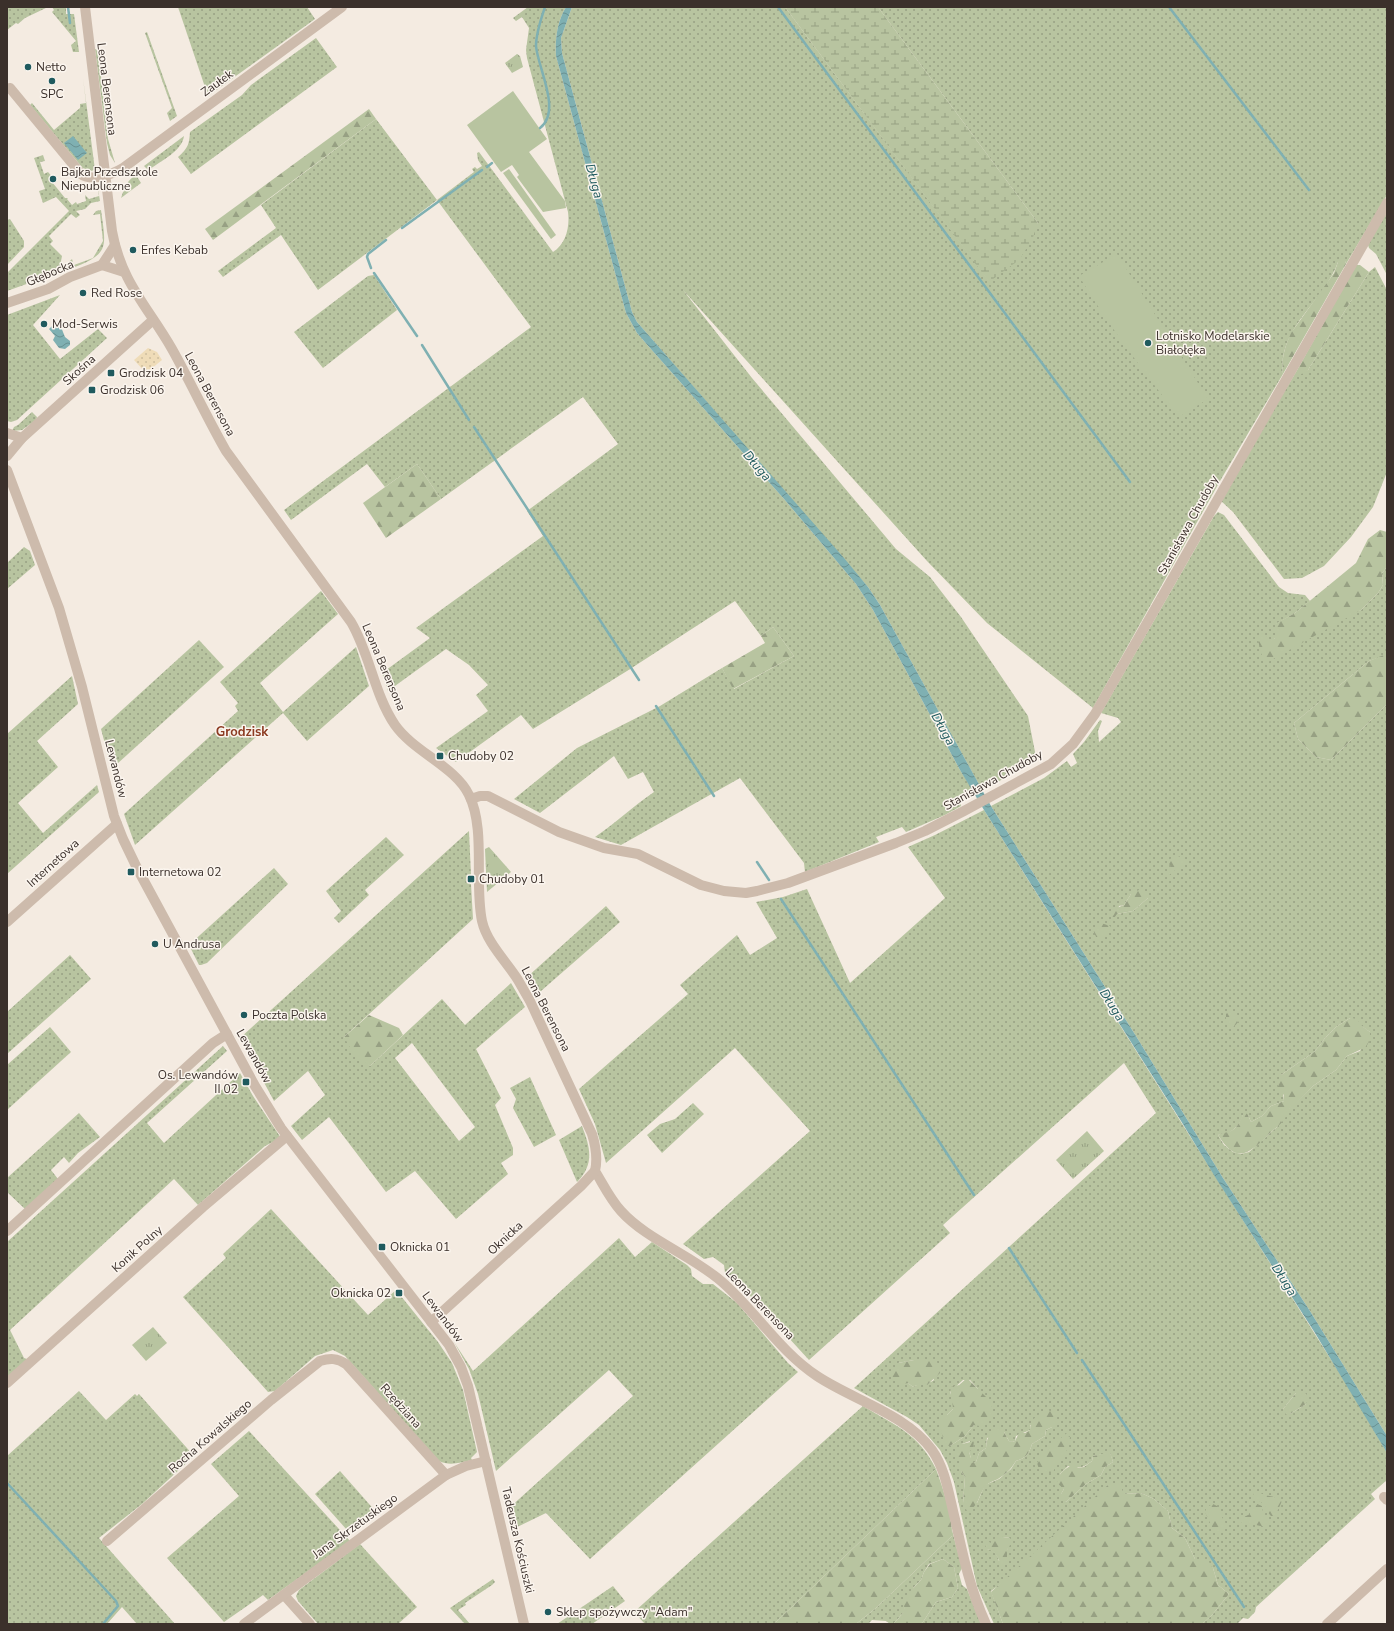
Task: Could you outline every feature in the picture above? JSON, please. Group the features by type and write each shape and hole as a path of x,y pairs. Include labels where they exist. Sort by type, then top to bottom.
{"street":[{"name":"Leona Berensona","path":"84,7 115,245 124,272 132,288 172,350 226,451 360,637 382,699 396,726 417,748 460,781 471,799 476,818 481,912 486,933 519,981 530,1001 592,1134 597,1149 595,1171 611,1198 624,1214 643,1229 679,1251 721,1281 748,1306 799,1362 816,1375 916,1432 925,1441 935,1455 945,1478 971,1589 986,1624"},
{"name":"Zaułek","path":"105,175 119,171 129,164 342,7"},
{"path":"10,88 81,174 88,178 105,175"},
{"name":"Stanisława Chudoby","path":"471,799 480,796 488,796 531,819 570,836 604,848 638,854 714,889 746,893 765,890 800,879 925,831 1051,764 1073,744 1093,718 1387,203"},
{"path":"115,245 102,265 124,272"},
{"name":"Głębocka","path":"7,303 48,289 70,277 102,265"},
{"name":"Skośna","path":"7,456 22,438 153,320"},
{"path":"7,433 22,438"},
{"name":"Lewandów","path":"7,470 51,584 65,626 87,703 117,824 137,868 255,1086 287,1136 451,1349 464,1373 486,1461"},
{"name":"Internetowa","path":"7,922 117,824"},
{"path":"7,1231 213,1043 227,1034"},
{"name":"Konik Polny","path":"7,1383 203,1207 287,1136"},
{"name":"Oknicka","path":"431,1322 581,1186 595,1171"},
{"name":"Rzędziana","path":"333,1358 346,1364 446,1475"},
{"name":"Rocha Kowalskiego","path":"107,1541 307,1370 320,1361 333,1358"},
{"name":"Jana Skrzetuskiego","path":"244,1624 446,1475 466,1466 486,1461"},
{"name":"Tadeusza Kościuszki","path":"486,1461 524,1624"},
{"path":"1328,1624 1387,1569"},
{"path":"284,1595 310,1624"}],"green space":[{"path":"7,7 48,7 25,18 18,24 16,23 7,30"},
{"path":"52,7 73,7 66,8 66,14 74,14 79,52 73,52 71,45 76,41 52,12 54,10"},
{"path":"178,7 307,7 315,19 208,96"},
{"path":"528,7 566,7 560,19 557,31 556,56 626,313 637,333 784,499 856,584 873,610 960,770 976,794 963,801 960,797 962,801 960,802 961,806 945,815 906,832 902,827 876,837 879,842 805,872 804,863 740,778 621,845 595,837 654,792 643,772 628,779 614,756 540,813 514,799 577,748 660,706 722,668 734,689 794,656 773,627 761,636 735,601 627,671 533,729 521,715 456,762 436,748 488,711 476,695 488,685 469,665 446,649 388,691 382,673 430,638 416,628 543,536 527,511 618,444 583,397 441,499 417,464 385,487 367,464 291,520 284,510 531,327 437,200 474,172 472,169 475,167 477,169 482,166 478,160 477,153 479,152 553,252 564,240 568,229 568,212 527,58 526,50 529,28 522,17 516,21 513,18"},
{"path":"572,7 785,7 989,281 1038,223 878,7 1387,7 1387,195 1346,264 1345,261 1338,262 1323,290 1294,329 1287,343 1283,358 1283,374 1220,481 1093,708 987,623 927,561 683,290 752,378 896,549 930,577 961,617 1028,716 1036,757 995,784 982,790 880,605 868,587 637,322 632,312 562,53 561,38"},
{"path":"785,7 878,7 1038,223 1032,240 1019,260 989,282"},
{"path":"147,32 177,116 170,121 167,113 172,108 145,33"},
{"path":"316,38 337,67 191,174 178,157 187,146 190,132 242,95 251,85"},
{"path":"95,49 98,50 108,139 115,163 110,155 107,143"},
{"path":"517,54 520,56 523,67 512,73 505,63"},
{"path":"83,78 95,170 86,172 30,105 32,103 54,130 80,108 80,104 86,103"},
{"path":"513,91 547,139 529,152 565,201 566,208 543,212 517,177 519,175 512,165 501,172 467,125"},
{"path":"369,109 376,119 213,240 205,229"},
{"path":"376,119 437,200 318,290 281,235 223,277 218,271 276,228 261,205"},
{"path":"184,136 179,146 170,155 150,169 147,169 144,166"},
{"path":"43,155 45,161 40,162 44,174 48,172 55,180 52,182 65,198 68,198 67,199 72,205 76,202 77,204 86,201 85,195 89,199 99,196 97,186 94,183 97,183 100,201 91,203 85,209 76,211 80,215 76,218 71,214 49,236 53,241 50,244 62,256 60,266 56,269 57,272 60,272 7,291 7,273 69,211 56,197 43,203 39,191 45,189 34,158"},
{"path":"509,169 556,235 551,239 503,173"},
{"path":"136,175 141,183 121,198 128,182"},
{"path":"101,210 104,241 103,248 93,258 103,241 100,214 93,215 96,211"},
{"path":"1387,211 1387,275 1376,254 1369,248 1368,245"},
{"path":"10,219 24,241 24,247 7,265 7,220"},
{"name":"Lotnisko Modelarskie Białołęka","path":"1117,254 1208,399 1179,417 1152,383 1102,313 1079,276"},
{"path":"93,258 72,268 69,262 72,259 74,265"},
{"path":"1341,260 1345,261 1346,264 1283,374 1284,353 1291,333 1334,273 1338,262"},
{"path":"1356,265 1360,265 1369,272 1308,370 1302,374 1296,372"},
{"path":"1375,267 1387,290 1387,472 1373,507 1351,537 1324,566 1302,578 1284,579 1233,512 1220,500 1296,372 1308,370 1369,272"},
{"path":"374,275 397,310 323,368 294,332 368,276"},
{"path":"60,295 33,325 60,359 98,329 107,338 17,420 11,422 7,421 7,315"},
{"path":"32,412 37,417 36,420 22,430 12,431 14,427"},
{"path":"417,464 441,499 386,538 363,503"},
{"path":"1218,512 1224,515 1279,587 1288,593 1305,595 1310,601 1295,613 1276,624 1275,638 1260,651 1361,610 1378,593 1383,585 1382,573 1387,567 1387,659 1386,655 1369,661 1294,723 1298,739 1316,757 1331,760 1387,704 1387,1436 1310,1311 1223,1178 1136,1036 991,806 1044,778 1067,761 1071,767 1077,763 1073,754 1100,720 1102,721 1098,731 1099,742 1121,722 1118,718 1101,713 1214,516","holes":["1131,894 1148,898 1133,911 1117,914 1119,906 1124,905","1350,1018 1370,1032 1360,1051 1347,1056 1336,1070 1313,1086 1288,1109 1277,1127 1249,1152 1241,1154 1233,1152 1224,1145 1218,1135 1228,1133 1236,1128 1243,1115 1248,1115 1251,1122 1262,1116 1271,1106 1284,1101 1281,1075 1314,1052 1336,1027"]},
{"path":"1380,530 1387,532 1387,567 1382,573 1383,585 1378,593 1361,610 1266,663 1260,651 1258,638 1265,635 1270,641 1275,638 1275,624 1295,613 1356,563 1368,539"},
{"path":"24,547 30,551 35,565 7,589 7,563"},
{"path":"321,591 338,614 260,683 283,712 356,647 369,686 307,741 283,713 135,845 124,814 238,711 235,706 238,703 220,682"},
{"path":"773,627 794,656 733,689 722,668 765,643 761,636"},
{"path":"199,640 224,667 117,764 109,759 101,729"},
{"path":"1386,654 1387,704 1331,760 1316,757 1298,739 1294,723 1369,661"},
{"path":"72,676 78,704 37,741 58,767 18,803 43,833 97,785 99,792 7,874 7,734"},
{"path":"984,810 1354,1396 1387,1453 1387,1480 1371,1494 1375,1499 1256,1607 1255,1612 1248,1619 1243,1618 1237,1624 1202,1624 1212,1615 1229,1594 1218,1585 1213,1568 1195,1559 1185,1538 1172,1528 1168,1511 1154,1499 1141,1493 1124,1494 991,1591 1003,1624 994,1624 977,1586 954,1482 947,1463 940,1450 919,1425 854,1388 1156,1113 1124,1063 943,1225 950,1233 809,1360 741,1286 725,1273 724,1265 713,1257 704,1259 683,1244 810,1131 735,1048 606,1163 595,1124 579,1089 688,994 680,985 737,935 750,955 777,938 756,902 783,897 807,889 850,983 945,898 908,847","holes":["914,1360 926,1360 934,1380 913,1387 908,1383 898,1363","963,1380 970,1380 978,1389 974,1425 965,1436 950,1446 947,1415 953,1409 953,1400 950,1392","1296,1393 1306,1404 1290,1414 1283,1409","1030,1425 1052,1427 1046,1430 1045,1436 1032,1444 1027,1455 1016,1461 1011,1469 999,1479 985,1485 977,1503 963,1503 965,1477 961,1471 962,1444 970,1441 969,1452 971,1464 976,1462 979,1453 986,1448 987,1438 1004,1432 1009,1441 1012,1442 1015,1441 1016,1436 1030,1430","1110,1453 1113,1462 1105,1467 1101,1475 1086,1484 1066,1502 1061,1494 1064,1489 1060,1474 1068,1466 1081,1467 1092,1461 1093,1456","1003,1537 1010,1538 1007,1550 1007,1560 999,1561 995,1553 992,1550 987,1549 995,1540"]},
{"path":"469,831 471,875 469,875 473,919 344,1037 370,1066 442,999 465,1025 511,983 525,1007 476,1049 501,1098 495,1105 513,1148 513,1155 501,1163 508,1174 456,1219 415,1171 386,1192 329,1117 302,1140 291,1126 325,1095 308,1071 274,1101 240,1038","holes":["412,1043 475,1127 459,1141 395,1058"]},
{"path":"386,837 404,855 365,890 369,895 339,923 334,918 341,911 326,891"},
{"path":"489,847 511,872 487,892 485,849"},
{"path":"1173,855 1179,856 1185,862 1168,876 1171,866 1168,863"},
{"path":"274,868 288,884 207,963 199,965 189,945"},
{"path":"1139,890 1147,894 1148,898 1133,911 1117,914 1114,918 1111,918 1114,909 1124,905 1131,894"},
{"path":"606,906 620,922 541,991 532,991 526,978"},
{"path":"1101,923 1110,926 1112,929 1101,939 1097,939 1093,930"},
{"path":"70,955 91,979 7,1054 7,1012"},
{"path":"1231,1010 1237,1014 1239,1021 1232,1029 1227,1024 1226,1018 1226,1014"},
{"path":"369,1015 399,1028 403,1035 370,1066 355,1056 344,1037"},
{"path":"1350,1018 1357,1019 1362,1026 1370,1032 1370,1040 1366,1047 1347,1056 1336,1070 1313,1086 1293,1107 1289,1109 1285,1118 1280,1124 1254,1148 1242,1153 1236,1153 1224,1144 1218,1135 1234,1129 1245,1112 1251,1122 1262,1116 1271,1106 1284,1101 1284,1095 1278,1089 1278,1082 1281,1075 1314,1052 1336,1027"},
{"path":"50,1027 71,1052 7,1110 7,1065"},
{"path":"223,1046 227,1051 147,1123 164,1143 240,1073 253,1096 281,1138 265,1146 198,1205 174,1179 10,1330 24,1358 27,1359 7,1378 7,1242"},
{"path":"530,1077 556,1135 534,1147 513,1108 516,1099 510,1088"},
{"path":"693,1103 704,1114 662,1153 647,1135 660,1124 675,1119"},
{"path":"79,1113 100,1137 78,1153 69,1163 64,1157 51,1170 58,1179 25,1209 7,1192 7,1178"},
{"path":"582,1126 589,1148 589,1162 583,1175 577,1182 559,1140"},
{"path":"1087,1131 1104,1151 1073,1179 1056,1160"},
{"path":"271,1209 368,1315 396,1290 438,1342 452,1363 463,1390 477,1452 471,1458 472,1460 451,1464 439,1461 345,1356 333,1350 315,1356 275,1391 268,1392 183,1297 226,1258 223,1254"},
{"path":"619,1238 635,1257 652,1242 687,1265 691,1269 692,1276 703,1284 713,1284 737,1303 788,1363 798,1372 590,1559 546,1513 511,1530 507,1510 633,1396 609,1370 496,1471 478,1394 469,1369 454,1342 473,1371"},
{"path":"153,1327 167,1343 146,1361 132,1345"},
{"path":"914,1360 937,1362 940,1373 927,1385 917,1385 913,1387 908,1383 899,1385 891,1375 898,1363"},
{"path":"967,1378 990,1401 993,1412 980,1426 974,1425 965,1436 950,1446 945,1445 939,1423 953,1409 950,1392 951,1387 959,1385"},
{"path":"79,1391 106,1420 135,1394 137,1396 139,1394 194,1456 142,1504 99,1538 175,1624 137,1624 122,1607 107,1624 7,1624 7,1456"},
{"path":"1296,1393 1305,1393 1309,1397 1306,1404 1287,1415 1283,1409"},
{"path":"863,1406 896,1425 914,1439 922,1447 936,1469 774,1624 645,1624 634,1612"},
{"path":"1046,1410 1055,1412 1057,1421 1052,1427 1046,1430 1045,1436 1032,1444 1025,1457 1016,1461 1003,1475 986,1486 974,1507 967,1511 963,1503 965,1477 961,1471 961,1462 958,1459 956,1451 962,1444 974,1441 973,1448 969,1452 971,1463 976,1462 979,1453 986,1448 989,1436 995,1430 998,1428 1004,1432 1009,1441 1015,1441 1019,1433 1025,1433 1030,1430 1033,1420"},
{"path":"249,1431 350,1541 268,1600 263,1595 224,1622 167,1558 239,1496 211,1464"},
{"path":"1067,1433 1070,1437 1064,1458 1057,1461 1053,1473 1040,1472 1037,1463 1043,1453"},
{"path":"1110,1452 1113,1462 1105,1467 1101,1475 1086,1484 1066,1502 1061,1499 1061,1494 1064,1489 1057,1483 1057,1480 1063,1471 1074,1464 1078,1468 1084,1467 1092,1461 1093,1456"},
{"path":"936,1469 949,1512 952,1536 876,1608 856,1624 774,1624"},
{"path":"340,1471 377,1513 352,1530 347,1530 315,1494"},
{"path":"1108,1485 1120,1485 1124,1494 1141,1493 1154,1499 1168,1511 1172,1528 1185,1538 1195,1559 1207,1559 1213,1568 1218,1585 1229,1594 1212,1615 1202,1624 1003,1624 991,1592"},
{"path":"1257,1491 1282,1501 1275,1516 1271,1516 1261,1502 1255,1500 1253,1493"},
{"path":"1213,1504 1221,1510 1220,1514 1226,1524 1220,1534 1213,1529 1205,1512 1207,1507"},
{"path":"1257,1504 1262,1506 1264,1519 1270,1522 1268,1526 1244,1524 1240,1522 1244,1517 1250,1514 1250,1508"},
{"path":"952,1530 962,1568 959,1574 962,1585 967,1589 981,1624 920,1624 923,1622 936,1602 952,1597 958,1588 954,1567 943,1559 929,1564 921,1580 914,1587 905,1606 904,1612 893,1624 886,1621 872,1620 868,1624 856,1624 876,1608 952,1536"},
{"path":"999,1534 1003,1537 1010,1538 1012,1542 1007,1550 1007,1560 1005,1564 1001,1564 994,1553 987,1549 983,1541 991,1543"},
{"path":"360,1544 417,1607 398,1624 318,1624 298,1601 296,1596 299,1590"},
{"path":"943,1559 954,1567 958,1588 952,1597 936,1602 923,1622 920,1624 893,1624 903,1613 904,1604 902,1600 921,1580 924,1572 930,1564"},
{"path":"493,1579 495,1582 492,1585 465,1603 466,1605 458,1610 470,1624 465,1624 450,1608"},
{"path":"613,1586 625,1601 592,1624 557,1624"}],"sand":[{"path":"148,348 157,352 162,360 146,373 134,360"}],"water":[{"name":"Długa","path":"566,7 572,7 561,38 562,53 632,312 637,322 844,558 868,587 880,605 991,806 1136,1036 1223,1178 1310,1311 1387,1436 1387,1453 1315,1333 984,810 960,770 873,610 856,584 784,499 637,333 626,313 556,56 557,31 560,19"},
{"path":"73,136 87,153 78,160 64,143"},
{"path":"55,323 61,327 65,337 70,341 70,345 65,349 59,348 53,340 55,336 49,329"}],"waterway":[{"path":"68,7 70,23"},
{"path":"540,128 546,121 549,111 547,89 536,46 540,21 545,7"},
{"path":"778,7 1130,482"},
{"path":"1169,7 1309,190"},
{"path":"487,167 492,163"},
{"path":"402,228 482,170"},
{"path":"371,268 367,257 368,254 386,240"},
{"path":"374,273 417,336"},
{"path":"422,345 469,420"},
{"path":"474,427 639,680"},
{"path":"656,706 714,796"},
{"path":"757,862 769,880"},
{"path":"781,899 974,1195"},
{"path":"1009,1248 1077,1353"},
{"path":"1082,1360 1244,1607"},
{"path":"7,1483 116,1601 118,1606 103,1624"}],"place":[{"name":"Netto","path":"28,67"},
{"name":"SPC","path":"52,81"},
{"name":"Bajka Przedszkole Niepubliczne","path":"53,179"},
{"name":"Enfes Kebab","path":"133,250"},
{"name":"Red Rose","path":"83,293"},
{"name":"Mod-Serwis","path":"44,324"},
{"name":"Lotnisko Modelarskie Białołęka","path":"1148,343"},
{"name":"Grodzisk 04","path":"111,373"},
{"name":"Grodzisk 06","path":"92,390"},
{"name":"Chudoby 02","path":"440,756"},
{"name":"Internetowa 02","path":"131,872"},
{"name":"Chudoby 01","path":"471,879"},
{"name":"U Andrusa","path":"155,944"},
{"name":"Poczta Polska","path":"244,1015"},
{"name":"Os. Lewandów II 02","path":"246,1082"},
{"name":"Oknicka 01","path":"382,1247"},
{"name":"Oknicka 02","path":"399,1293"},
{"name":"Sklep spożywczy \"Adam\"","path":"548,1612"}],"district":[{"name":"Grodzisk","path":"242,732"}]}
